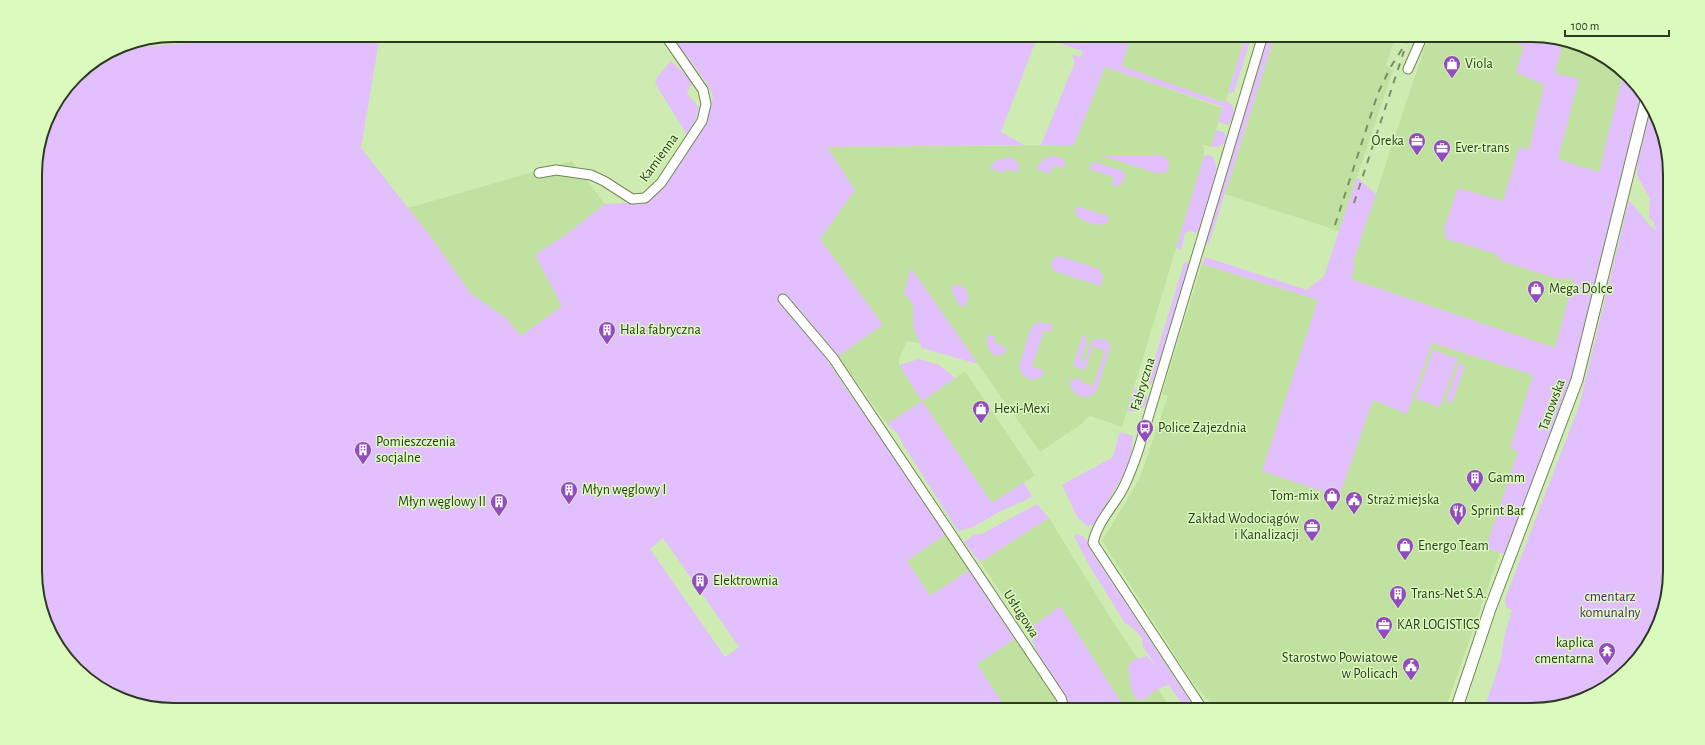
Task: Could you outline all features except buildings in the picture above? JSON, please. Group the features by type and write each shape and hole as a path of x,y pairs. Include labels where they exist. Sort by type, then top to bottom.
{"main road":[{"name":"Tanowska","path":"1458,703 1490,609 1577,380 1644,107"}],"street":[{"name":"Kamienna","path":"538,173 556,170 591,175 632,198 645,198 661,183 702,121 706,104 703,90 670,42"},
{"name":"Fabryczna","path":"1198,703 1093,543 1099,524 1121,492 1136,455 1261,42"},
{"path":"1408,69 1420,42"},
{"name":"Usługowa","path":"783,299 833,358 952,534 1061,698 1063,703"}],"shaded area":[{"path":"1129,42 1244,42 1225,103 1121,66"},
{"path":"1273,42 1394,42 1386,65 1393,70 1339,231 1225,194"},
{"path":"1428,42 1548,43 1581,52 1611,69 1622,79 1575,278 1555,348 1351,279 1355,264 1353,263"},
{"path":"1105,67 1223,108 1211,147 1201,144 1204,148 1204,156 1122,427 1090,416 1085,419 1083,423 1040,452 933,300 922,344 907,341 899,359 899,365 922,401 887,424 838,356 883,325 820,239 855,190 826,147 1074,145"},
{"path":"572,161 605,204 564,236 535,255 562,306 521,336 506,318 470,293 434,241 408,208"},
{"path":"1202,264 1318,300 1275,431 1339,497 1373,400 1407,413 1432,343 1544,378 1486,548 1500,553 1447,703 1211,703 1193,683 1102,541 1139,480 1168,396 1162,394"},
{"path":"965,371 1035,475 992,504 922,401"},
{"path":"1049,518 1113,622 1167,703 1122,703 1060,607 1027,631 980,562"},
{"path":"946,534 971,569 930,596 907,561"},
{"path":"1016,638 1060,703 1002,703 977,664"}],"green space":[{"path":"200,42 379,42 361,148 434,241 470,293 506,318 521,336 562,306 535,255 564,236 605,204 647,202 662,187 708,117 713,96 706,82 676,42 1035,42 1001,132 1024,145 827,147 855,190 820,239 883,325 838,356 827,360 851,396 878,431 946,534 907,561 930,596 971,569 1016,638 977,664 1002,703 174,703 157,702 140,698 124,693 108,685 94,676 69,651 52,621 43,588 42,166 45,148 52,124 64,101 87,75 101,64 124,52 140,47","holes":["663,538 739,647 725,657 650,549"]},
{"path":"1057,42 1129,42 1122,66 1224,103 1226,100 1233,106 1233,114 1230,123 1228,125 1218,122 1223,107 1105,67 1074,145 1041,145 1075,62 1072,55 1081,57 1082,51"},
{"path":"1244,42 1250,42 1234,92 1228,93"},
{"path":"1264,42 1273,42 1208,247 1206,235"},
{"path":"1512,42 1548,43 1562,46 1555,73 1579,79 1558,159 1599,172 1622,79 1636,94 1642,104 1578,358 1563,409 1507,555 1486,548 1518,451 1510,448 1533,375 1432,343 1407,414 1373,400 1339,497 1262,471 1318,300 1202,264 1205,257 1307,290 1324,276 1357,177 1376,194 1353,262 1355,264 1351,279 1555,348 1574,278 1559,279 1501,261 1496,254 1446,239 1444,228 1458,188 1503,201 1519,147 1529,150 1544,85 1516,72 1524,46"},
{"path":"671,61 692,81 687,94 699,107 696,119 687,135 655,83 658,76"},
{"name":"cmentarz komunalny","path":"1649,116 1658,140 1662,157 1663,174 1663,579 1656,613 1645,637 1636,651 1618,670 1604,681 1589,689 1573,696 1539,703 1486,703 1501,659 1504,637 1512,610 1506,607 1505,599 1579,406 1629,200 1650,226 1656,230 1654,222 1649,218 1650,199 1637,176 1637,164"},
{"path":"1216,130 1224,132 1226,137 1225,143 1218,147 1211,147"},
{"path":"1100,155 1161,155 1167,159 1169,165 1168,170 1165,172 1156,173"},
{"path":"1055,156 1063,159 1066,167 1053,166 1050,174 1036,169 1044,158"},
{"path":"1204,156 1212,156 1216,164 1215,177 1198,233 1191,231 1185,233 1181,250 1176,248"},
{"path":"1007,157 1018,163 1019,172 1006,169 1005,173 990,169 994,162"},
{"path":"1095,162 1123,171 1125,175 1124,181 1117,186 1111,185 1114,177 1089,169 1092,163"},
{"path":"1077,206 1107,216 1109,219 1107,223 1100,225 1085,221 1075,213"},
{"path":"1059,256 1099,269 1103,276 1101,286 1054,271 1051,264 1054,258"},
{"path":"1188,261 1189,265 1153,382 1150,385 1148,381 1184,263"},
{"path":"911,268 978,364 922,348 913,327 913,304 904,293"},
{"path":"953,284 966,288 965,293 969,294 965,307 959,305 952,291"},
{"path":"1041,322 1053,325 1050,332 1044,331 1032,366 1045,371 1040,378 1032,380 1023,376 1019,367 1030,330 1033,325"},
{"path":"987,334 995,337 994,342 1007,348 1005,352 999,356 993,355 987,346"},
{"path":"1083,334 1087,340 1081,360 1085,361 1090,344 1096,339 1105,339 1109,343 1110,348 1097,390 1093,394 1084,397 1075,393 1070,385 1070,379 1082,379 1081,382 1093,386 1105,351 1093,346 1085,370 1073,366"},
{"path":"1433,350 1458,358 1440,407 1415,399"},
{"path":"919,359 939,365 955,378 922,401 899,365"},
{"path":"1459,363 1465,366 1452,403 1446,401"},
{"path":"1134,388 1142,391 1146,395 1148,399 1147,403 1140,409 1127,411"},
{"path":"922,401 992,503 1024,482 1032,497 999,512 973,527 958,531 902,443 898,434 887,424"},
{"path":"1120,432 1133,436 1132,450 1127,467 1094,525 1087,526 1077,517 1062,485 1113,457"},
{"path":"1037,504 1049,518 980,562 964,542 974,535 982,534"},
{"path":"1077,534 1085,538 1090,549 1191,703 1181,703 1169,684 1153,692 1144,700 1136,699 1131,689 1128,665 1135,659 1147,656 1157,667 1143,647 1142,638 1134,629 1125,623 1089,565 1074,536"},
{"path":"1060,606 1122,703 1068,703 1065,696 1048,673 1027,631"}],"railway":[{"path":"1335,225 1378,93 1390,68 1407,42"},
{"path":"1354,203 1404,51"}],"place":[{"name":"Viola","path":"1452,79"},
{"name":"Oreka","path":"1417,156"},
{"name":"Ever-trans","path":"1442,163"},
{"name":"Mega Dolce","path":"1536,304"},
{"name":"Hala fabryczna","path":"607,345"},
{"name":"Hexi-Mexi","path":"981,424"},
{"name":"Police Zajezdnia","path":"1145,443"},
{"name":"Pomieszczenia socjalne","path":"363,465"},
{"name":"Gamm","path":"1475,493"},
{"name":"Młyn węglowy I","path":"569,505"},
{"name":"Tom-mix","path":"1332,511"},
{"name":"Straż miejska","path":"1354,515"},
{"name":"Młyn węglowy II","path":"499,517"},
{"name":"Sprint Bar","path":"1458,526"},
{"name":"Zakład Wodociągów i Kanalizacji","path":"1312,542"},
{"name":"Energo Team","path":"1405,561"},
{"name":"Elektrownia","path":"700,596"},
{"name":"Trans-Net S.A.","path":"1398,609"},
{"name":"KAR LOGISTICS","path":"1384,640"},
{"name":"kaplica cmentarna","path":"1607,666"},
{"name":"Starostwo Powiatowe w Policach","path":"1411,681"}]}
